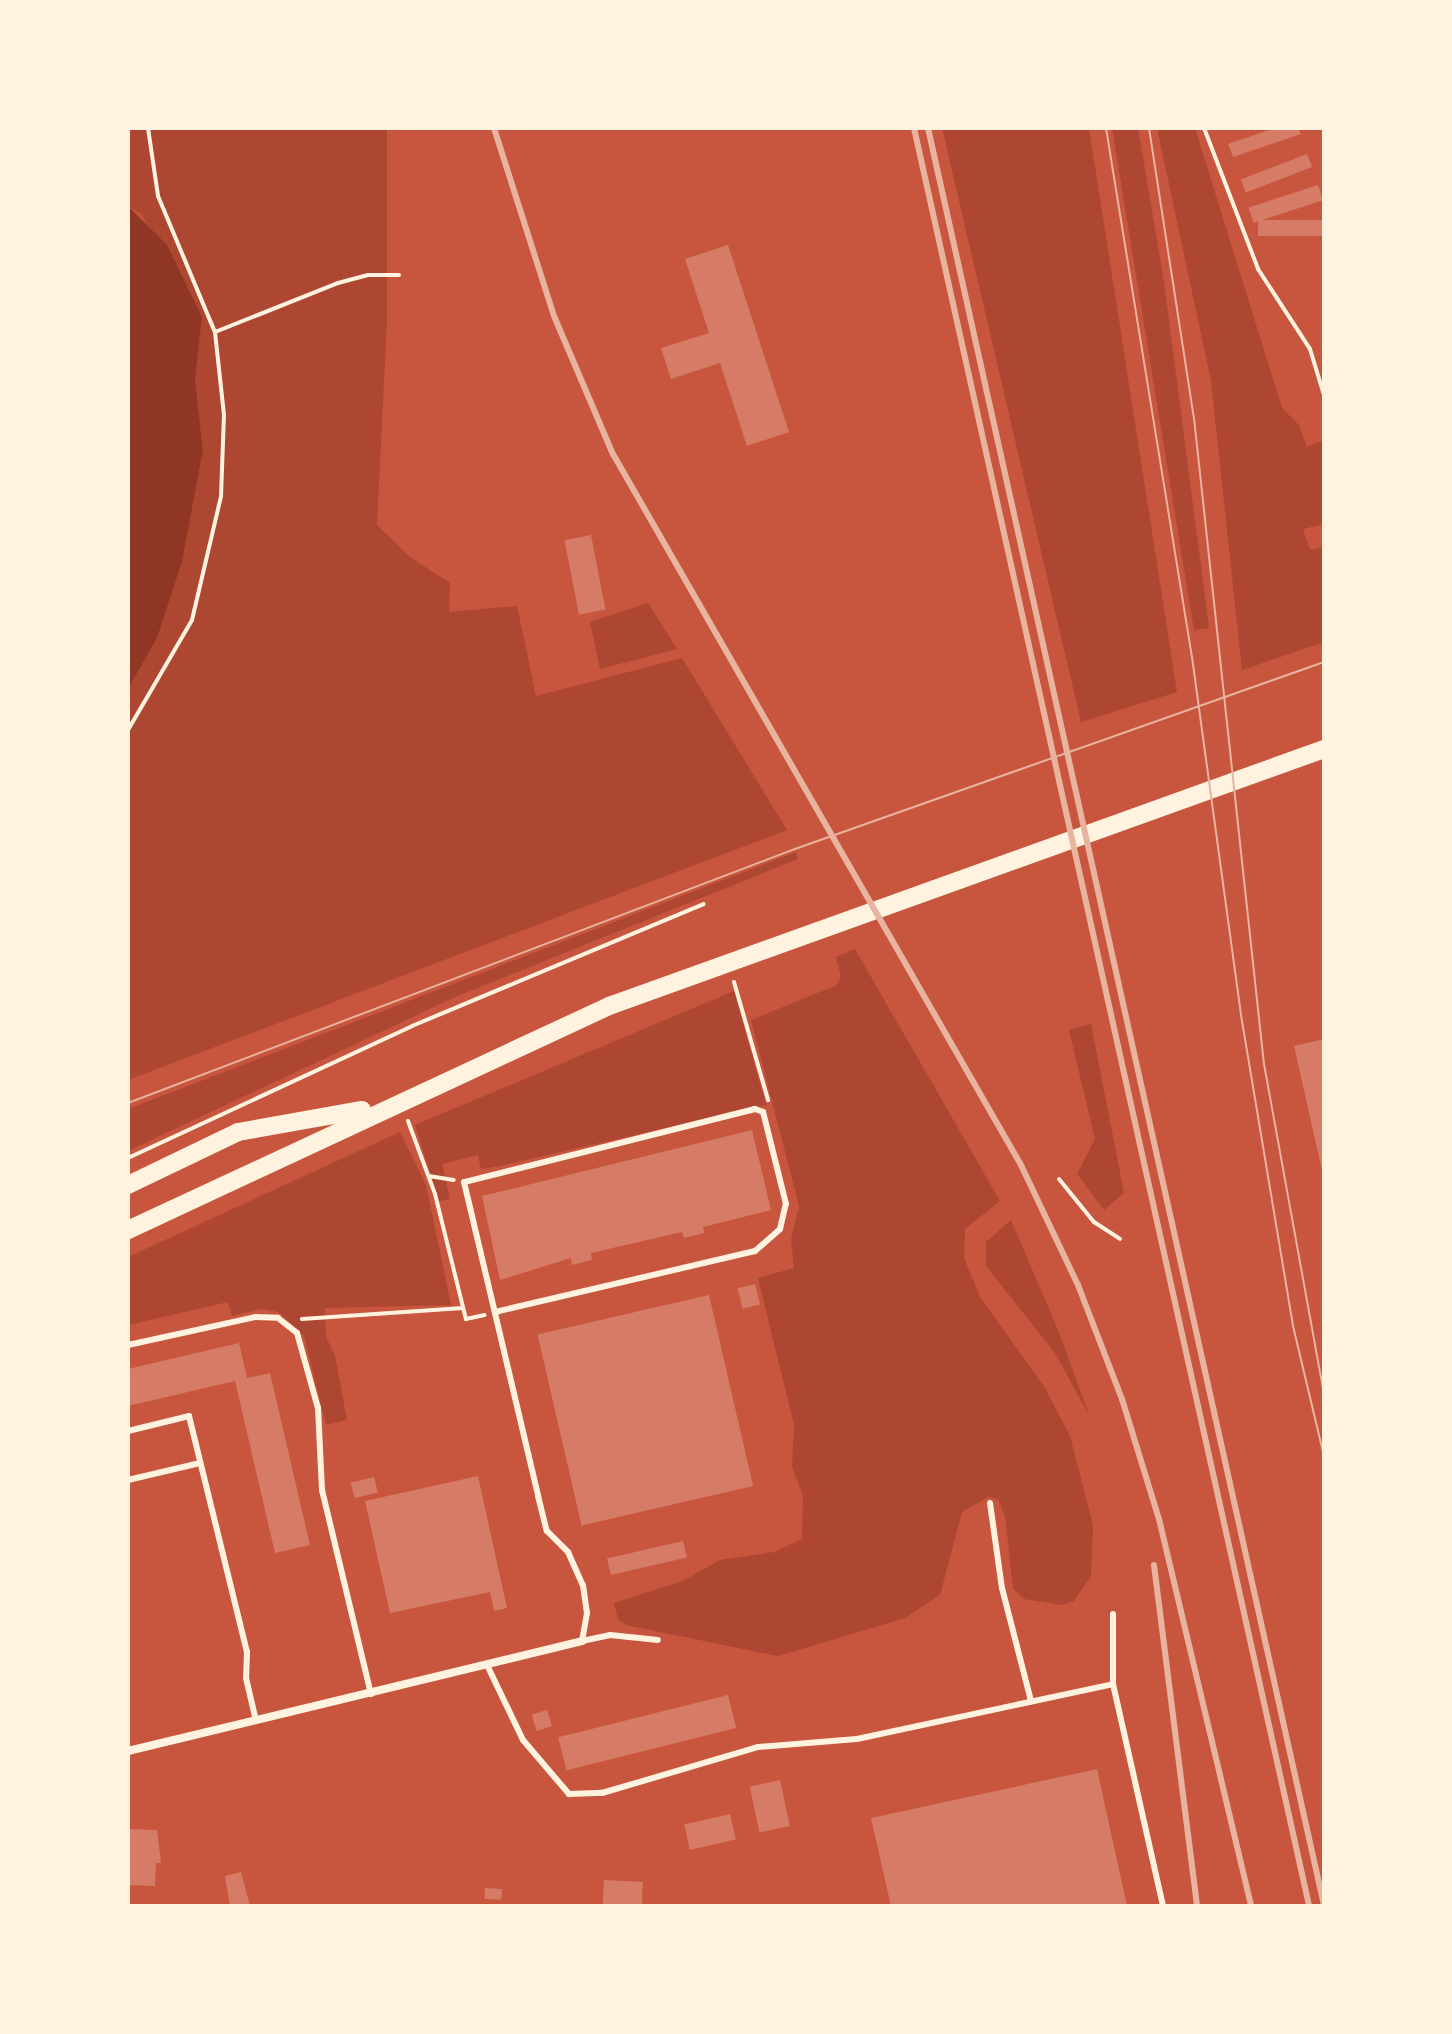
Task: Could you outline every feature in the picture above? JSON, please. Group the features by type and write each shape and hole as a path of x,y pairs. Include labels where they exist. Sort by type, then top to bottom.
{"main road":[{"path":"128,1230 384,1107 609,1006 1324,749"},
{"path":"128,1185 238,1132 384,1107"}],"street":[{"path":"128,1751 488,1667 582,1641"}],"lane":[{"path":"495,1312 755,1251 780,1229 786,1204 763,1112 755,1109 464,1182 547,1531 568,1552 583,1585 587,1613 582,1641 610,1635 658,1640"},
{"path":"128,1345 255,1317 278,1318 297,1333 318,1408 322,1490 371,1694"},
{"path":"128,1431 189,1416 247,1652 246,1678 256,1721"},
{"path":"128,1480 200,1463"},
{"path":"990,1503 1002,1588 1031,1701"},
{"path":"1113,1614 1113,1684 1163,1906"},
{"path":"488,1667 523,1740 569,1794 602,1793 758,1747 857,1739 1113,1684"}],"path":[{"path":"128,730 192,620 221,496 224,415 215,332 158,196 148,128"},
{"path":"1204,128 1258,269 1310,349 1324,395"},
{"path":"215,332 338,283 368,275 399,275"},
{"path":"128,1158 412,1026 703,904"},
{"path":"737,988 769,1104 763,1112"},
{"path":"410,1127 429,1176 466,1319 495,1312"},
{"path":"429,1176 464,1182"},
{"path":"1059,1179 1094,1222 1120,1239"},
{"path":"322,1320 463,1308"}],"shaded area":[{"path":"128,128 387,128 387,321 377,525 410,557 450,583 449,612 517,606 536,696 682,658 787,830 128,1080 128,689 157,638 203,450 195,380 202,317 141,214 128,206"},
{"path":"942,128 1089,128 1177,692 1081,722"},
{"path":"1112,128 1138,128 1164,282 1209,628 1194,630"},
{"path":"1157,128 1195,128 1282,408 1299,425 1307,447 1324,440 1324,524 1303,529 1310,550 1324,547 1324,642 1242,670 1211,381"},
{"path":"128,206 167,245 202,317 195,380 203,450 182,561 157,638 128,689"},
{"path":"648,603 677,649 600,669 590,622"},
{"path":"796,852 798,859 453,998 128,1151 128,1109"},
{"path":"855,949 1000,1201 965,1229 964,1258 980,1297 1045,1388 1070,1436 1093,1525 1091,1576 1074,1601 1062,1605 1024,1599 1013,1589 1005,1516 998,1499 988,1497 962,1512 940,1595 905,1618 778,1656 626,1625 618,1619 614,1603 683,1581 720,1560 774,1552 802,1539 803,1496 792,1467 794,1425 758,1278 794,1268 791,1240 799,1206 751,1020 837,985 841,977 836,957"},
{"path":"734,991 766,1105 499,1166 481,1169 478,1155 442,1164 450,1199 439,1201 415,1125"},
{"path":"1091,1024 1124,1193 1104,1210 1077,1174 1095,1139 1069,1030"},
{"path":"400,1132 426,1185 451,1305 325,1308 326,1337 335,1355 347,1420 326,1425 304,1336 278,1312 261,1309 232,1316 228,1302 128,1325 128,1257"},
{"path":"1011,1220 1058,1330 1090,1417 1055,1353 986,1266 986,1242"}],"building":[{"path":"1275,128 1298,128 1301,134 1233,157 1228,144"},
{"path":"1307,154 1312,167 1246,193 1241,179"},
{"path":"1318,185 1323,200 1254,223 1249,208"},
{"path":"1258,220 1324,220 1324,236 1258,236"},
{"path":"728,245 789,432 747,446 720,363 671,379 661,348 709,333 685,259"},
{"path":"591,535 606,610 579,615 564,540"},
{"path":"1324,1039 1324,1174 1323,1175 1294,1046"},
{"path":"752,1130 771,1210 703,1227 704,1233 684,1238 682,1232 591,1253 592,1260 572,1265 571,1258 500,1280 482,1196"},
{"path":"755,1284 760,1304 743,1309 738,1288"},
{"path":"709,1295 753,1486 582,1526 538,1335"},
{"path":"239,1343 247,1378 270,1373 310,1545 275,1553 235,1381 128,1406 128,1369"},
{"path":"478,1476 507,1608 494,1611 490,1592 390,1613 365,1501"},
{"path":"374,1477 378,1493 355,1498 351,1483"},
{"path":"683,1541 687,1558 611,1575 607,1559"},
{"path":"728,1695 736,1728 566,1770 558,1737"},
{"path":"547,1710 552,1726 537,1731 532,1715"},
{"path":"1097,1769 1127,1906 891,1906 871,1818"},
{"path":"780,1780 790,1826 759,1832 750,1786"},
{"path":"730,1814 736,1839 690,1850 684,1825"},
{"path":"130,1829 157,1830 161,1863 156,1863 155,1886 128,1885"},
{"path":"241,1872 250,1906 230,1906 225,1876"},
{"path":"604,1880 643,1882 642,1906 603,1906"},
{"path":"485,1888 502,1889 501,1900 484,1899"}],"tram line":[{"path":"1106,128 1192,657 1241,1015 1293,1326 1324,1456"},
{"path":"1149,128 1194,418 1264,1064 1324,1393"},
{"path":"128,1103 795,849 1324,662"}],"railway":[{"path":"494,128 554,316 613,454 1021,1165 1078,1285 1122,1399 1159,1519 1251,1906"},
{"path":"914,128 1309,1906"},
{"path":"928,128 1324,1906"},
{"path":"1154,1565 1197,1906"}]}
